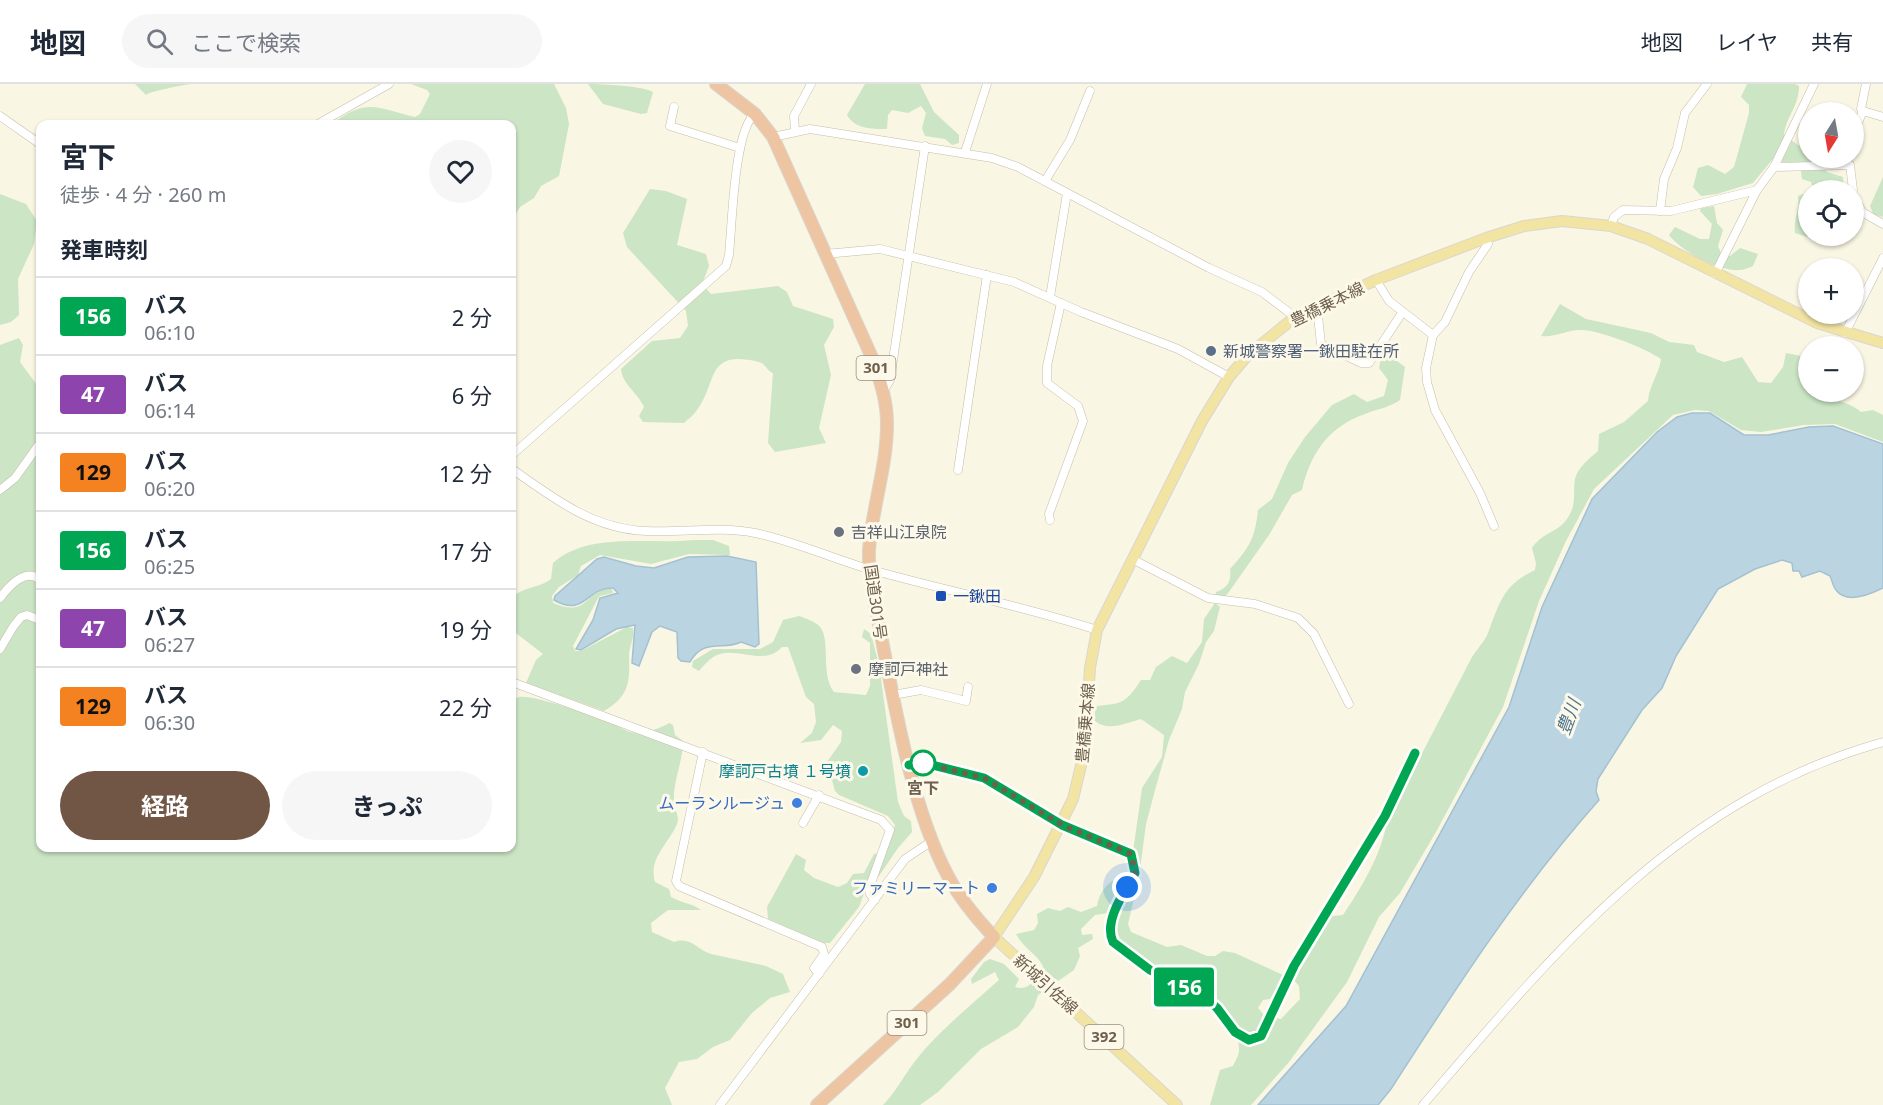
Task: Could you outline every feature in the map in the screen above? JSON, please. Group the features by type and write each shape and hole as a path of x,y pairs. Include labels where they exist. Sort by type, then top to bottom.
{"highway":[{"name":"国道301号","path":"716,84 755,114 773,137 874,362 883,391 887,425 869,551 870,570 893,695 909,765 932,841 947,875 963,900 994,937"},
{"name":"301","path":"817,1105 950,984 994,937"}],"main road":[{"name":"豊橋乗本線","path":"994,937 1034,877 1073,799 1085,749 1090,668 1097,630 1202,421 1228,377 1266,337 1295,317 1376,280 1486,238 1524,226 1562,221 1611,226 1648,239 1816,323 1883,343"},
{"name":"新城引佐線","path":"994,937 1177,1105"}],"street":[{"path":"325,120 389,84"},
{"path":"795,131 794,116 811,84"},
{"path":"965,152 987,84"},
{"path":"1660,211 1664,179 1677,148 1685,113 1707,84"},
{"path":"1715,274 1757,190 1774,167 1814,84"},
{"path":"1862,102 1866,84"},
{"path":"1045,181 1070,140 1090,91"},
{"path":"674,107 670,126 740,148"},
{"path":"1864,111 1883,117"},
{"path":"516,451 726,266 740,148 748,122 755,114"},
{"path":"0,116 36,141"},
{"path":"773,137 795,131 818,130 965,152 1018,167 1199,263 1262,292 1295,317"},
{"path":"883,391 890,380 925,146"},
{"path":"1774,167 1798,165"},
{"path":"1611,226 1614,217 1623,210 1660,211 1683,208 1757,190"},
{"path":"1050,297 1066,193"},
{"path":"1864,213 1883,224"},
{"path":"1486,238 1488,244 1469,272 1445,322 1433,334 1426,368 1430,395 1480,493 1494,526"},
{"path":"825,254 871,248 987,275 1050,297 1178,349 1228,377"},
{"path":"1845,333 1883,258"},
{"path":"958,470 987,275"},
{"path":"1376,280 1389,301 1402,313 1433,334"},
{"path":"1050,520 1049,514 1083,421 1078,406 1047,383 1047,366 1061,303"},
{"path":"1317,307 1320,313 1321,344 1361,363 1369,363 1402,313"},
{"path":"0,490 15,478 36,449"},
{"path":"516,472 565,506 607,525 644,531 722,530 753,533 785,540 870,570 1097,630"},
{"path":"1132,559 1208,598 1255,604 1298,618 1314,634 1349,704"},
{"path":"0,598 18,579 36,576"},
{"path":"0,650 21,617 27,615 36,618"},
{"path":"516,683 819,795 888,825 890,830 870,886 870,894 875,900"},
{"path":"893,695 921,690 966,701 968,687"},
{"path":"1423,1105 1532,979 1587,922 1632,881 1693,832 1732,806 1817,763 1883,742"},
{"path":"703,752 676,881 680,886 822,947 824,954 814,968 819,974"},
{"path":"909,765 924,763 984,778 1062,825 1131,854 1135,873 1119,902 1111,926 1113,942 1150,970 1200,993 1217,1008 1235,1032 1249,1040 1261,1036 1294,966 1385,816 1415,753"},
{"path":"803,823 819,795"},
{"path":"720,1105 905,859 932,841"}],"green space":[{"path":"135,84 191,84 146,95"},
{"path":"411,84 554,84 566,108 569,124 559,176 541,186 534,198 520,207 516,214 516,120 338,120 354,110 372,107 415,117 420,114 430,94 427,90"},
{"path":"588,84 632,87 653,92 647,113 641,114 603,104"},
{"path":"865,84 920,84 934,112 959,135 959,143 952,145 945,139 925,136 922,128 926,113 921,106 908,113 892,110 888,115 887,129 869,128 854,123 847,115"},
{"path":"1747,84 1795,84 1799,86 1797,100 1784,135 1798,145 1798,165 1772,160 1753,183 1717,194 1701,196 1693,187 1698,168 1708,165 1725,174 1734,167 1749,113 1749,105 1741,97"},
{"path":"1800,168 1823,168 1827,172 1843,177 1843,180 1805,180 1802,179"},
{"path":"1883,177 1883,217 1873,214 1870,206"},
{"path":"650,189 666,191 687,199 677,245 706,254 709,266 702,284 711,294 778,286 787,292 793,306 833,319 834,327 824,345 831,375 819,428 826,443 775,452 768,443 773,373 761,363 742,359 729,360 721,364 697,410 684,423 643,422 639,416 644,407 627,384 621,369 652,341 680,338 688,326 686,311 627,247 623,233"},
{"path":"0,194 26,204 36,219 36,229 34,244 18,279 19,315 11,322 0,325"},
{"path":"1714,206 1717,223 1723,230 1718,246 1721,253 1730,256 1740,248 1758,254 1753,266 1742,270 1731,270 1711,264 1682,247 1669,235 1675,227 1700,239 1709,239 1712,224 1700,211 1701,208"},
{"path":"1798,206 1798,234 1795,233"},
{"path":"1560,304 1586,319 1651,333 1669,342 1694,345 1697,352 1724,362 1742,357 1758,382 1771,383 1783,367 1786,353 1798,355 1798,402 1842,402 1861,412 1873,410 1883,415 1883,442 1835,424 1804,425 1761,432 1741,430 1709,411 1695,410 1673,415 1594,489 1565,543 1539,601 1503,707 1436,832 1400,893 1379,917 1347,982 1289,1062 1251,1105 1210,1105 1220,1070 1233,1066 1239,1051 1235,1030 1225,1013 1211,997 1196,986 1149,964 1128,950 1108,913 1095,915 1081,929 1082,935 1092,934 1093,939 1078,948 1080,956 1074,970 1038,995 1034,1007 1018,1027 981,1049 938,1092 920,1105 883,1105 934,1039 999,980 995,972 972,984 971,979 984,962 990,959 1004,964 1019,979 1015,987 1029,985 1043,966 1016,934 1034,930 1038,923 1037,914 1048,908 1060,911 1068,907 1081,912 1097,906 1107,886 1126,876 1131,866 1142,788 1162,757 1164,735 1141,719 1117,726 1100,724 1095,721 1095,706 1117,703 1127,698 1141,680 1150,680 1156,667 1172,656 1187,663 1202,642 1204,619 1215,603 1220,607 1214,631 1206,642 1199,664 1185,692 1182,709 1169,740 1154,794 1146,824 1139,877 1128,924 1131,932 1167,947 1181,945 1207,956 1215,956 1223,951 1235,953 1285,976 1270,999 1263,1000 1258,1008 1264,1015 1281,1019 1300,999 1299,986 1293,979 1296,970 1332,916 1343,915 1364,882 1381,846 1387,821 1472,657 1487,636 1504,596 1516,582 1535,570 1536,563 1532,548 1542,537 1558,528 1567,519 1573,504 1576,475 1598,451 1599,434 1624,422 1648,401 1661,359 1645,350 1601,333 1577,330 1541,336"},
{"path":"19,338 23,345 20,362 36,384 36,852 516,852 516,699 526,697 549,702 591,715 635,733 642,733 669,723 673,725 675,735 683,741 674,793 678,821 654,866 655,882 669,889 671,897 701,910 668,910 651,923 652,932 674,942 689,942 711,954 766,966 783,974 790,992 770,998 752,1013 730,1040 713,1047 697,1059 679,1062 665,1088 672,1105 0,1105 0,345"},
{"path":"1381,358 1393,358 1405,367 1400,400 1352,419 1331,434 1316,453 1302,490 1292,495 1269,535 1226,596 1215,596 1216,592 1228,584 1230,569 1250,542 1258,510 1272,499 1288,463 1305,437 1332,405 1354,394 1367,402 1384,396 1388,380 1379,368"},
{"path":"713,540 729,546 730,555 689,554 651,564 600,555 581,566 578,575 559,587 552,596 553,603 574,607 581,605 596,593 612,589 613,593 600,596 597,600 573,646 575,651 581,651 627,627 633,628 628,681 619,700 604,711 526,683 536,660 543,654 516,633 516,594 551,579 553,563 568,553 584,547 620,541"},
{"path":"799,616 817,624 822,629 827,675 834,692 866,695 870,686 870,643 862,637 864,629 871,634 879,665 898,802 904,816 911,821 912,832 879,876 869,880 859,907 830,943 824,943 768,919 767,907 796,854 806,860 804,870 814,878 838,887 847,883 853,874 864,873 874,854 886,852 895,825 888,816 839,795 835,791 827,762 841,742 842,731 833,725 821,740 800,743 812,733 816,722 814,704 806,697 788,647 782,647 775,653 759,656 725,653 712,658 699,671 692,667 693,661 713,649 760,649 773,642 783,620"}],"water":[{"name":"豊川","path":"1692,413 1710,413 1744,435 1768,435 1809,427 1833,426 1883,444 1883,588 1859,597 1846,597 1835,589 1830,576 1820,571 1802,577 1799,571 1793,571 1792,563 1782,560 1755,569 1718,589 1676,656 1662,688 1642,710 1598,779 1596,791 1599,800 1515,904 1378,1105 1258,1105 1346,1006 1509,707 1542,607 1592,499 1657,432 1677,417"},
{"path":"727,556 756,562 759,644 755,647 741,642 708,647 696,654 690,662 681,661 678,658 677,632 660,626 652,632 639,666 632,663 635,625 616,629 581,650 576,649 593,620 600,598 618,593 613,588 597,592 572,606 554,600 555,596 597,559 604,557 636,566 654,568 688,557"}],"bus line":[{"name":"156","path":"909,765 924,763 984,778 1062,825 1131,854 1135,873 1119,902 1111,926 1110,936 1113,942 1168,981 1200,993 1217,1008 1235,1032 1249,1040 1261,1036 1294,966 1385,816 1415,753"}],"place":[{"name":"新城警察署一鍬田駐在所","path":"1211,351"},
{"name":"吉祥山江泉院","path":"839,532"},
{"name":"一鍬田","path":"941,596"},
{"name":"摩訶戸神社","path":"856,669"},
{"name":"宮下","path":"923,763"},
{"name":"摩訶戸古墳 １号墳","path":"863,771"},
{"name":"ムーランルージュ","path":"797,803"},
{"name":"ファミリーマート","path":"992,888"}],"route":[{"path":"923,763 984,778 1062,825 1131,854 1135,873 1127,887"}]}
